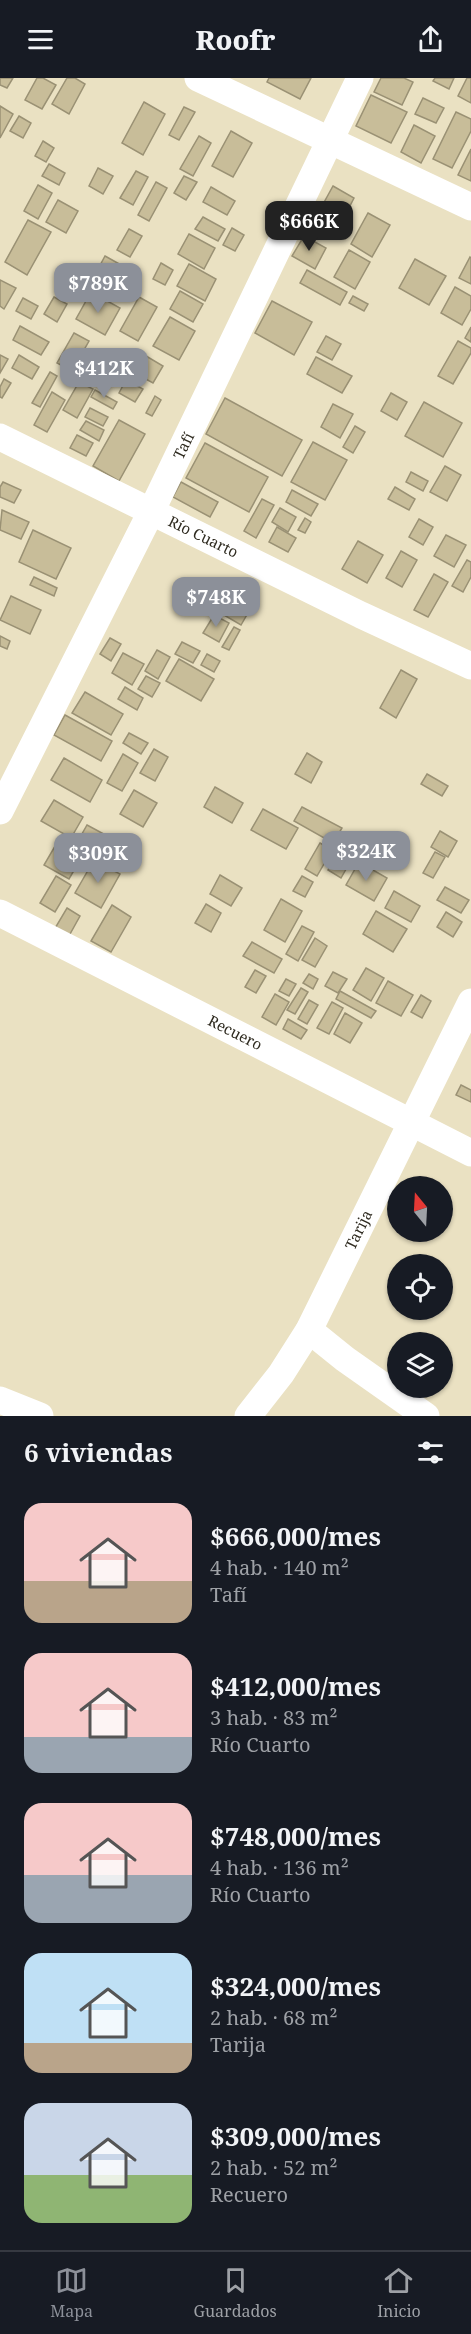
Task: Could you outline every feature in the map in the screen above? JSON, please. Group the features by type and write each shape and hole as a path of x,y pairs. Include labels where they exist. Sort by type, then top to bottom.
{"street":[{"path":"198,78 471,207"},
{"name":"Tafí","path":"0,811 152,512 332,141 360,78"},
{"name":"Río Cuarto","path":"0,437 361,615 471,666"},
{"name":"Recuero","path":"0,913 471,1153"},
{"name":"Tarija","path":"248,1416 281,1374 309,1330 471,1002"},
{"path":"309,1330 345,1359 426,1416"},
{"path":"0,1400 40,1416"}],"building":[{"path":"0,78 13,78 7,88 0,85"},
{"path":"37,78 43,78 56,85 42,109 25,100"},
{"path":"67,78 75,78 85,84 69,114 52,104"},
{"path":"269,78 311,78 300,99 267,82"},
{"path":"381,78 404,78 413,82 402,105 374,92"},
{"path":"435,78 454,78 449,89 433,81"},
{"path":"467,78 471,78 471,103 458,96"},
{"path":"371,95 407,112 391,143 356,126"},
{"path":"423,98 444,108 436,123 415,114"},
{"path":"144,102 165,114 143,155 122,143"},
{"path":"0,106 13,114 0,138"},
{"path":"184,107 195,112 179,140 169,135"},
{"path":"456,112 471,119 471,131 452,168 433,159"},
{"path":"19,116 31,123 23,138 10,131"},
{"path":"414,125 435,136 421,163 401,152"},
{"path":"231,131 252,143 233,177 212,166"},
{"path":"199,136 211,143 193,176 180,169"},
{"path":"43,141 54,148 46,162 35,156"},
{"path":"471,149 471,181 458,175"},
{"path":"49,164 65,173 59,185 42,176"},
{"path":"98,168 113,176 103,194 89,186"},
{"path":"136,171 148,177 133,205 120,198"},
{"path":"184,176 197,182 186,200 174,193"},
{"path":"156,182 167,188 149,221 138,215"},
{"path":"38,185 52,193 38,219 24,211"},
{"path":"333,186 354,198 338,229 316,217"},
{"path":"211,187 235,201 227,215 203,202"},
{"path":"58,200 78,211 66,233 46,222"},
{"path":"368,213 390,225 372,257 351,244"},
{"path":"203,217 225,229 218,241 195,229"},
{"path":"28,220 51,232 27,275 5,262"},
{"path":"232,228 244,235 235,251 223,245"},
{"path":"129,229 142,236 130,257 117,250"},
{"path":"189,234 215,248 204,269 178,254"},
{"path":"304,236 326,248 315,269 292,256"},
{"path":"349,250 370,262 355,289 334,277"},
{"path":"105,256 132,271 116,300 89,286"},
{"path":"471,258 471,284 459,278"},
{"path":"415,259 446,276 429,305 399,288"},
{"path":"161,263 173,270 165,285 153,279"},
{"path":"189,264 216,279 205,301 177,286"},
{"path":"307,270 347,292 340,305 300,283"},
{"path":"0,280 16,288 4,309 0,306"},
{"path":"455,287 471,296 471,309 462,325 441,313"},
{"path":"180,291 203,304 193,322 170,309"},
{"path":"91,292 120,308 105,335 76,319"},
{"path":"353,296 368,304 364,311 349,303"},
{"path":"54,297 67,304 57,322 44,314"},
{"path":"139,297 157,307 138,341 120,331"},
{"path":"23,298 38,306 31,319 16,311"},
{"path":"272,301 312,322 294,355 255,333"},
{"path":"170,317 195,331 179,360 153,346"},
{"path":"20,326 49,342 41,355 13,340"},
{"path":"471,327 471,342 465,338"},
{"path":"74,333 89,341 72,371 57,363"},
{"path":"326,336 341,344 332,360 317,352"},
{"path":"458,341 471,348 471,353 453,384 438,376"},
{"path":"107,351 121,358 107,384 92,376"},
{"path":"141,353 163,366 153,383 131,371"},
{"path":"0,355 8,359 0,373"},
{"path":"19,355 39,367 32,379 12,368"},
{"path":"85,355 92,359 80,381 73,377"},
{"path":"316,357 352,376 342,393 307,374"},
{"path":"50,372 57,376 40,407 32,403"},
{"path":"4,379 11,383 2,398 0,387"},
{"path":"126,380 143,389 135,402 119,393"},
{"path":"79,382 93,389 77,418 63,410"},
{"path":"95,390 117,402 113,409 91,397"},
{"path":"52,392 65,400 47,432 34,425"},
{"path":"391,393 407,402 397,420 381,411"},
{"path":"155,396 161,400 152,416 146,413"},
{"path":"225,398 302,440 282,476 206,434"},
{"path":"424,402 462,423 443,457 405,436"},
{"path":"333,404 353,414 340,438 321,427"},
{"path":"90,408 108,417 103,426 85,417"},
{"path":"119,420 145,434 119,481 93,466"},
{"path":"86,421 104,430 99,441 80,430"},
{"path":"355,426 365,432 353,453 343,447"},
{"path":"77,435 93,443 86,456 70,448"},
{"path":"313,442 347,460 325,500 291,482"},
{"path":"205,443 268,477 249,512 186,478"},
{"path":"445,466 461,475 447,501 430,492"},
{"path":"411,472 428,481 423,491 406,482"},
{"path":"3,482 21,490 14,503 0,497 0,487"},
{"path":"181,482 218,502 210,517 173,497"},
{"path":"395,487 415,499 409,510 388,499"},
{"path":"292,490 318,504 311,516 286,502"},
{"path":"262,499 274,505 256,538 244,531"},
{"path":"280,508 296,517 288,532 272,522"},
{"path":"2,510 29,522 21,539 0,530"},
{"path":"305,518 311,522 305,533 298,530"},
{"path":"419,519 433,527 423,545 409,537"},
{"path":"277,527 296,538 288,552 269,542"},
{"path":"33,530 71,548 56,579 19,562"},
{"path":"446,535 466,545 454,567 434,556"},
{"path":"358,541 383,555 367,583 342,569"},
{"path":"401,551 417,560 402,587 386,578"},
{"path":"467,560 471,562 471,577 463,592 452,586"},
{"path":"434,574 448,582 428,617 414,610"},
{"path":"34,577 57,588 54,596 30,585"},
{"path":"233,585 256,599 241,625 217,611"},
{"path":"11,596 41,610 30,634 0,620"},
{"path":"214,615 229,623 219,642 203,633"},
{"path":"234,627 240,630 229,650 222,647"},
{"path":"0,636 10,641 7,649 0,646"},
{"path":"110,638 121,644 111,661 100,654"},
{"path":"182,642 200,651 193,663 175,654"},
{"path":"157,650 170,657 158,679 145,671"},
{"path":"123,653 144,664 132,685 112,673"},
{"path":"207,654 220,661 214,672 201,665"},
{"path":"179,659 214,679 201,701 166,681"},
{"path":"401,670 417,679 396,718 380,708"},
{"path":"146,676 160,683 152,697 138,689"},
{"path":"125,687 143,698 137,710 118,699"},
{"path":"85,692 123,714 111,735 72,713"},
{"path":"65,715 112,741 101,761 54,735"},
{"path":"129,733 148,743 141,754 123,743"},
{"path":"154,749 168,757 155,781 140,773"},
{"path":"307,753 322,762 311,783 295,774"},
{"path":"123,754 138,763 122,791 107,783"},
{"path":"64,758 102,780 90,802 51,780"},
{"path":"427,774 448,786 442,796 421,784"},
{"path":"215,787 243,803 232,823 204,807"},
{"path":"134,790 157,803 143,827 120,814"},
{"path":"54,800 83,817 71,838 41,821"},
{"path":"302,807 342,828 333,843 294,821"},
{"path":"263,809 298,828 286,849 251,830"},
{"path":"87,825 115,840 106,857 78,841"},
{"path":"440,831 457,841 448,857 431,847"},
{"path":"58,841 83,855 69,879 44,865"},
{"path":"320,843 332,850 317,876 305,869"},
{"path":"341,848 354,855 341,878 328,870"},
{"path":"435,852 445,857 433,878 423,873"},
{"path":"94,860 120,874 101,908 75,893"},
{"path":"359,862 387,878 374,901 346,885"},
{"path":"220,875 242,888 231,906 210,894"},
{"path":"56,876 71,885 55,912 40,903"},
{"path":"302,876 313,882 305,897 293,891"},
{"path":"445,887 469,900 461,913 437,900"},
{"path":"394,891 420,906 411,922 385,908"},
{"path":"281,899 302,911 285,942 264,930"},
{"path":"206,904 221,913 211,932 195,923"},
{"path":"112,905 131,917 111,952 91,941"},
{"path":"67,908 80,916 65,943 51,935"},
{"path":"376,911 407,929 393,952 363,934"},
{"path":"446,912 462,922 453,937 437,927"},
{"path":"302,926 314,932 298,961 286,954"},
{"path":"315,938 327,946 315,967 302,960"},
{"path":"252,942 282,959 274,973 243,956"},
{"path":"366,968 384,978 371,1001 353,990"},
{"path":"255,970 266,976 256,993 245,987"},
{"path":"333,972 347,979 338,993 325,986"},
{"path":"309,974 318,979 313,989 303,983"},
{"path":"286,979 296,984 289,996 279,991"},
{"path":"388,981 413,995 401,1016 376,1003"},
{"path":"301,988 308,992 295,1014 287,1010"},
{"path":"340,991 376,1011 371,1018 336,999"},
{"path":"275,994 289,1002 276,1025 262,1017"},
{"path":"421,995 431,1001 422,1018 411,1012"},
{"path":"309,1000 318,1005 307,1024 298,1019"},
{"path":"332,1002 343,1008 329,1034 317,1028"},
{"path":"345,1013 362,1023 350,1043 334,1034"},
{"path":"288,1019 307,1030 301,1039 283,1029"},
{"path":"461,1085 471,1090 471,1102 456,1095"}]}
